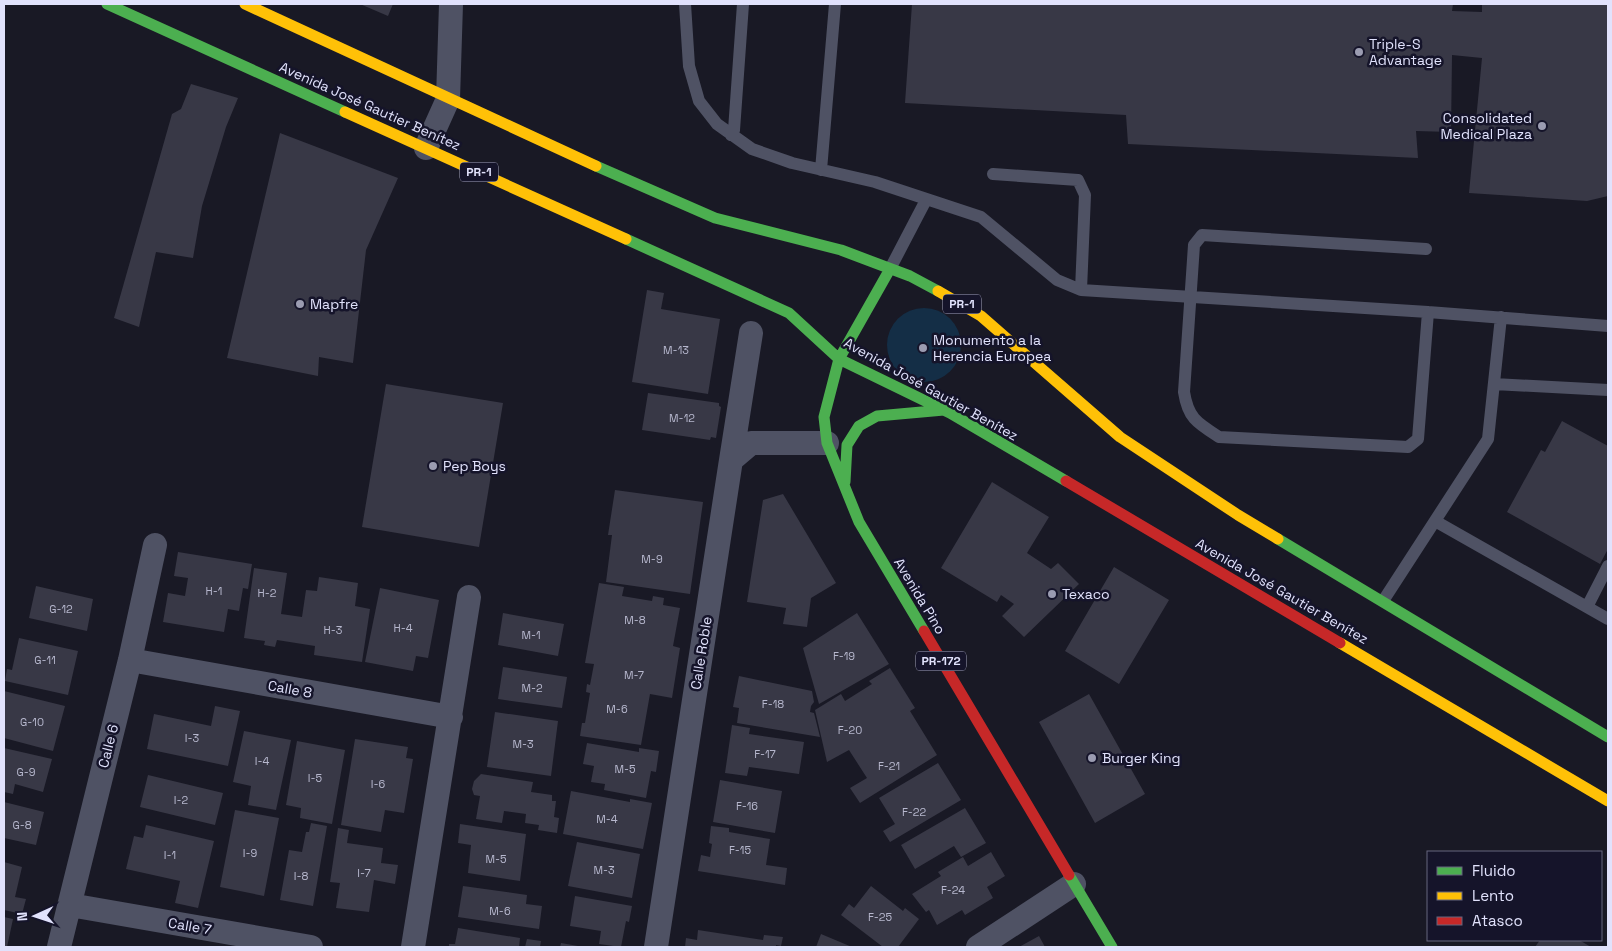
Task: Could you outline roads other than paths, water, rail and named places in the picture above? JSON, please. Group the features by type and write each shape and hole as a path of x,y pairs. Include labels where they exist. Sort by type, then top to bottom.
{"main road":[{"name":"Avenida José Gautier Benítez","path":"107,4 789,313 839,359 944,410 1608,801"},
{"name":"PR-1","path":"245,4 448,99 646,189 715,218 841,250 910,276 932,287 981,316 1120,436 1238,515 1606,734"},
{"name":"Avenida Pino","path":"890,269 839,359 824,417 827,443 859,522 1112,947"},
{"path":"845,488 847,444 859,426 877,416 944,410"}],"street":[{"path":"426,148 448,99 451,4"},
{"name":"Calle Roble","path":"656,947 751,333"},
{"path":"731,460 751,443 827,443"},
{"name":"Calle 6","path":"59,947 130,660 156,545"},
{"path":"413,947 469,597"},
{"name":"Calle 8","path":"130,660 451,717"},
{"path":"978,947 1074,884"},
{"name":"Calle 7","path":"70,905 311,947"}],"lane":[{"path":"685,4 690,66 699,101 717,124 752,149 821,170 875,182 981,217 1057,280 1081,290 1428,312 1608,326"},
{"path":"731,134 734,130 743,4"},
{"path":"821,170 835,4"},
{"path":"993,174 1078,180 1085,195 1081,290"},
{"path":"890,269 926,200"},
{"path":"1426,249 1202,235 1194,244 1184,392 1187,408 1199,424 1219,437 1408,448 1418,439 1428,312"},
{"path":"1383,601 1488,439 1501,317"},
{"path":"1494,384 1608,390"},
{"path":"1436,521 1608,619"},
{"path":"1587,607 1608,566"}],"water":[{"path":"931,308 951,318 959,331 961,345 959,359 951,372 938,380 917,382 897,372 889,359 887,338 897,318 910,310"}],"place":[{"name":"Triple-S Advantage","path":"1359,52"},
{"name":"Consolidated Medical Plaza","path":"1542,126"},
{"name":"Mapfre","path":"300,304"},
{"name":"Monumento a la Herencia Europea","path":"923,348"},
{"name":"Pep Boys","path":"433,466"},
{"name":"Texaco","path":"1052,594"},
{"name":"Burger King","path":"1092,758"}]}
